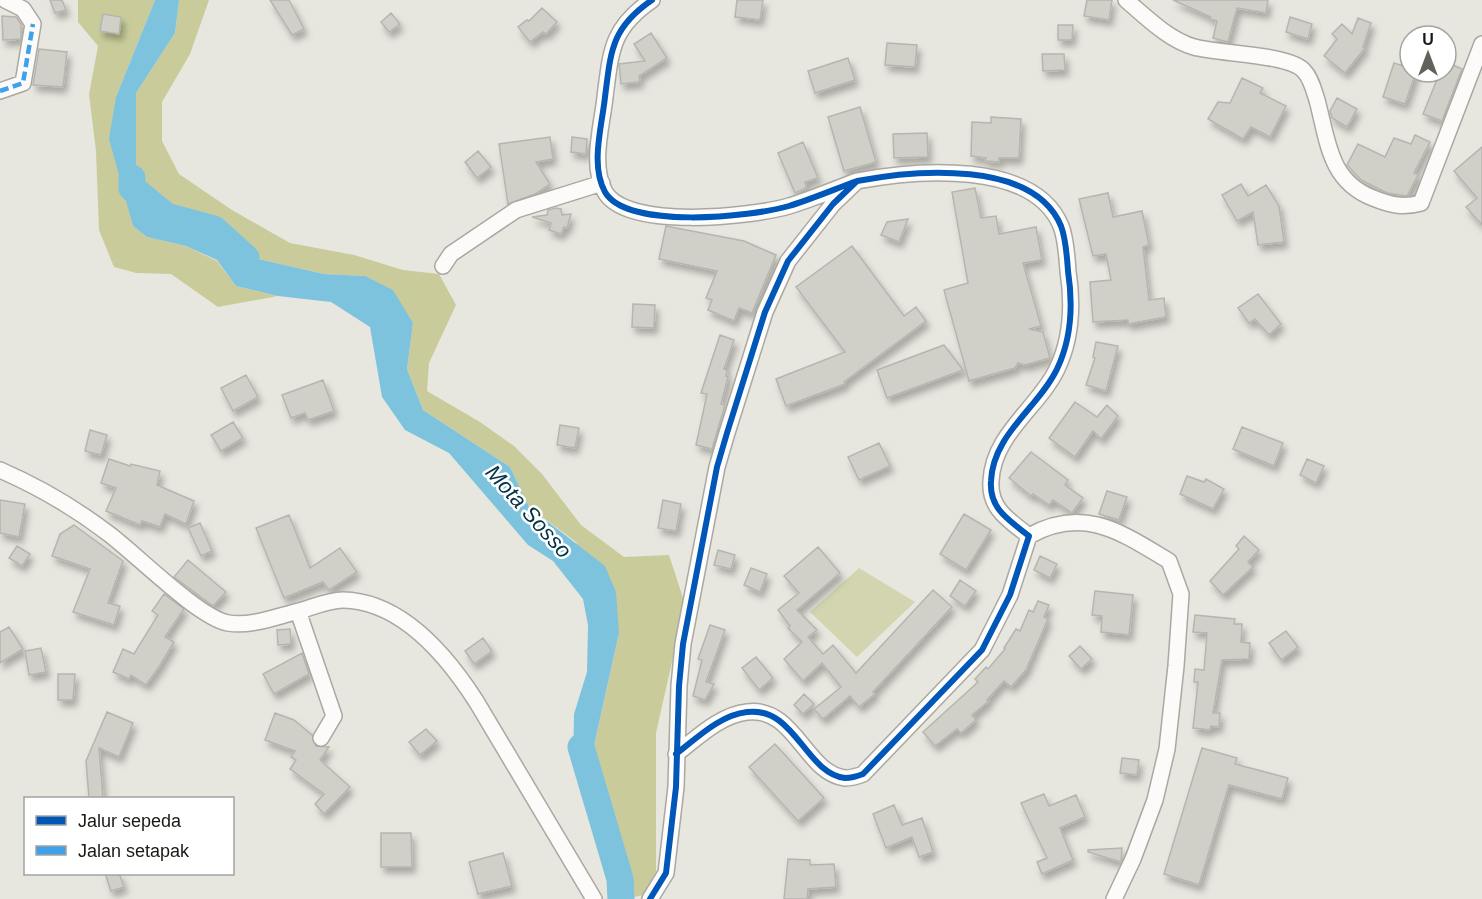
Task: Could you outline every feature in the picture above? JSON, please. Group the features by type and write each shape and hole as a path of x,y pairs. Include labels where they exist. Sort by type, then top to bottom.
{"street":[{"path":"0,91 23,83 33,24 23,9 5,0"},
{"path":"652,0 636,11 622,26 611,48 598,169 602,183 615,204 634,213 702,217 740,216 788,206 857,181 898,173 947,172 997,179 1030,191 1053,213 1062,227 1072,301 1067,340 1057,370 1013,428 995,457 991,478 990,495 997,511 1029,537"},
{"path":"1126,0 1155,25 1191,46 1234,55 1287,60 1304,70 1314,91 1338,173 1360,193 1405,208 1421,203 1482,44"},
{"path":"650,899 666,873 676,787 683,644 717,467 765,312 788,261 833,204 857,181"},
{"path":"443,266 451,254 516,210 602,183"},
{"path":"0,470 39,487 109,534 207,616 229,624 241,623 342,600 369,604 391,614 428,640 476,700 594,899"},
{"path":"676,753 720,721 745,712 764,712 779,719 829,772 846,778 863,774 982,650 1010,596 1029,537 1049,525 1067,523 1098,525 1121,533 1169,561 1181,594 1167,750 1155,800 1133,859 1114,899"},
{"path":"298,611 334,716 321,738"}],"green space":[{"path":"78,0 155,0 116,97 124,189 133,226 147,237 186,246 217,261 236,286 278,296 218,307 171,274 136,273 114,267 99,230 96,151 89,94 98,46 78,22"},
{"path":"179,0 209,0 190,54 162,102 162,141 179,174 232,210 290,243 354,255 403,270 439,274 456,305 429,363 427,391 480,422 514,446 542,474 581,525 624,557 669,555 685,604 656,733 656,872 644,895 629,898 620,838 593,750 619,633 576,542 529,507 510,467 423,410 407,369 413,323 365,276 324,274 258,259 232,235 187,229 157,216 136,170 136,93 175,33"},
{"path":"859,568 915,602 857,657 810,612"}],"water":[{"path":"155,0 179,0 175,33 136,93 136,170 157,216 187,229 232,235 258,259 324,274 365,276 393,290 413,323 407,369 423,410 510,467 529,507 605,566 616,592 619,633 593,750 587,801 573,765 574,714 587,672 588,625 583,599 553,561 528,545 449,453 405,430 382,397 370,327 331,302 278,296 236,286 217,260 186,246 147,237 133,226 109,139 116,97"}],"building":[{"path":"50,0 62,0 66,10 55,13"},
{"path":"270,0 289,0 304,29 292,35"},
{"path":"737,0 763,0 760,20 735,17"},
{"path":"1087,0 1112,0 1109,20 1084,16"},
{"path":"1173,0 1268,0 1266,13 1237,8 1228,42 1213,38 1217,21"},
{"path":"542,8 557,22 546,34 543,32 530,42 518,27 527,20 529,21"},
{"path":"391,13 400,24 389,32 381,22"},
{"path":"103,14 121,17 119,34 100,31"},
{"path":"2,16 16,17 21,24 21,39 3,40"},
{"path":"1290,17 1312,24 1308,39 1286,32"},
{"path":"1358,18 1371,23 1363,47 1365,48 1345,73 1324,56 1337,39 1332,34 1342,24 1352,34"},
{"path":"1058,25 1073,25 1072,40 1058,40"},
{"path":"651,33 667,58 639,76 640,82 621,84 619,64 645,61 634,44"},
{"path":"887,43 917,45 915,67 885,65"},
{"path":"39,49 67,52 63,87 33,85"},
{"path":"1042,54 1064,54 1065,70 1043,71"},
{"path":"848,58 855,80 815,93 808,71"},
{"path":"1394,63 1398,64 1398,84 1412,84 1405,104 1383,97"},
{"path":"1458,67 1462,69 1458,79"},
{"path":"1242,78 1263,88 1260,93 1286,106 1270,137 1251,127 1243,139 1208,119 1218,102 1230,103"},
{"path":"1435,84 1456,84 1442,121 1423,114"},
{"path":"1337,98 1357,109 1347,127 1332,118 1330,111"},
{"path":"860,107 876,162 844,171 828,117"},
{"path":"991,117 1021,119 1019,158 999,158 999,162 985,161 986,158 971,156 972,122 991,123"},
{"path":"927,133 928,157 894,158 893,134"},
{"path":"1415,135 1430,142 1414,173 1418,175 1407,196 1387,193 1361,180 1347,165 1358,144 1385,157 1394,138 1411,144"},
{"path":"550,137 553,159 536,162 550,184 535,194 508,204 499,144"},
{"path":"572,137 587,139 586,154 571,152"},
{"path":"803,142 818,178 805,182 806,188 795,193 778,153"},
{"path":"1482,147 1482,225 1466,207 1477,198 1454,171"},
{"path":"478,151 491,167 477,178 465,162"},
{"path":"1241,184 1248,196 1266,185 1279,206 1284,242 1258,245 1253,212 1237,221 1222,195"},
{"path":"975,188 981,218 996,216 999,234 1036,227 1042,260 1023,263 1041,326 1029,329 1043,332 1050,358 1025,365 1018,363 1015,368 969,381 944,290 968,283 952,192"},
{"path":"1108,193 1113,217 1142,211 1149,245 1143,247 1149,300 1164,298 1166,317 1128,324 1128,320 1093,322 1090,282 1111,280 1106,254 1093,256 1079,199"},
{"path":"561,209 562,215 571,214 567,228 564,227 561,234 549,230 551,223 532,217 547,215 548,210"},
{"path":"908,219 899,242 881,235 887,222"},
{"path":"666,226 744,241 776,255 752,313 739,308 734,321 708,310 712,300 706,298 717,271 659,259"},
{"path":"852,246 904,316 916,307 926,321 844,382 845,384 786,406 776,379 845,352 796,287"},
{"path":"1258,294 1281,324 1269,335 1255,319 1249,323 1238,308"},
{"path":"633,304 655,305 654,328 632,327"},
{"path":"720,335 734,340 724,369 727,370 726,376 728,377 721,404 725,405 712,449 696,445 707,394 701,393"},
{"path":"1096,342 1118,346 1106,391 1086,385 1095,358 1093,357"},
{"path":"944,345 963,370 887,398 877,370"},
{"path":"246,375 258,397 233,411 221,388"},
{"path":"323,380 334,411 308,420 305,413 291,418 282,395"},
{"path":"1075,402 1097,417 1107,405 1118,416 1101,439 1093,431 1075,457 1049,438"},
{"path":"233,422 243,438 221,451 211,435"},
{"path":"560,425 579,428 575,448 557,445"},
{"path":"1242,427 1283,443 1274,466 1233,449"},
{"path":"90,430 107,435 101,455 85,451"},
{"path":"879,443 890,466 859,480 848,457"},
{"path":"1031,452 1068,480 1065,485 1083,498 1072,513 1053,500 1049,505 1033,494 1031,496 1009,478"},
{"path":"109,459 130,466 131,464 160,471 157,485 194,501 186,524 165,514 160,527 142,521 140,525 106,511 116,488 101,483"},
{"path":"1307,459 1324,466 1316,483 1300,475"},
{"path":"1187,476 1204,482 1206,479 1224,489 1213,509 1180,494"},
{"path":"1107,491 1127,497 1119,520 1099,514"},
{"path":"0,500 25,504 19,537 0,533"},
{"path":"663,500 681,504 676,531 658,528"},
{"path":"964,514 991,530 966,570 940,554"},
{"path":"289,515 310,568 340,548 357,572 329,590 323,582 284,598 256,528"},
{"path":"200,523 212,551 201,556 188,528"},
{"path":"74,525 123,561 108,603 120,606 114,625 73,612 90,569 52,556 60,534"},
{"path":"1244,536 1259,550 1248,562 1253,567 1223,595 1210,581 1239,549 1236,546"},
{"path":"17,546 30,554 22,566 9,558"},
{"path":"818,547 840,573 797,610 817,630 808,637 823,654 833,645 856,673 933,590 952,607 873,692 875,694 859,707 850,696 823,719 814,709 841,687 822,663 803,681 784,659 802,642 788,628 790,626 778,610 799,593 784,576"},
{"path":"718,550 735,555 731,569 714,565"},
{"path":"1040,556 1057,564 1050,578 1034,570"},
{"path":"188,560 226,592 213,606 174,577"},
{"path":"751,568 767,574 760,592 744,585"},
{"path":"960,580 976,591 965,606 950,596"},
{"path":"1095,591 1133,595 1129,635 1101,632 1102,616 1092,615"},
{"path":"164,594 184,609 165,637 174,642 159,667 146,685 131,675 129,679 113,672 123,649 134,654 158,615 152,611"},
{"path":"1038,601 1049,605 1044,617 1048,619 1026,670 1011,687 1004,681 987,700 989,701 972,715 976,720 961,733 957,729 935,746 923,732 978,682 975,679 986,667 988,669 1005,649 1016,629 1020,631 1029,610 1033,612"},
{"path":"1195,615 1235,619 1234,624 1242,624 1241,642 1250,643 1249,659 1222,660 1213,713 1220,713 1219,727 1211,726 1210,730 1193,728 1198,682 1194,682 1195,669 1204,670 1207,633 1193,632"},
{"path":"710,625 725,630 706,682 714,684 705,700 693,696 702,660 698,659"},
{"path":"9,627 23,649 0,663 0,632"},
{"path":"290,629 291,644 278,645 277,630"},
{"path":"1286,631 1298,647 1281,660 1269,643"},
{"path":"483,638 492,651 474,664 465,651"},
{"path":"1080,646 1092,659 1081,669 1069,656"},
{"path":"41,648 46,672 29,675 25,651"},
{"path":"302,653 309,674 274,694 263,674"},
{"path":"756,657 773,678 759,690 742,668"},
{"path":"58,674 75,674 73,700 58,700"},
{"path":"804,694 814,704 803,714 794,705"},
{"path":"107,712 133,723 119,757 99,748 103,797 89,797 86,761"},
{"path":"275,713 294,720 312,735 316,746 329,747 320,760 350,787 324,814 315,804 324,794 290,769 296,760 291,757 295,751 265,740"},
{"path":"426,729 437,741 420,755 409,742"},
{"path":"775,744 824,798 798,821 749,767"},
{"path":"1202,748 1237,758 1235,764 1288,778 1282,799 1229,785 1199,885 1164,874"},
{"path":"1122,758 1139,760 1137,775 1120,773"},
{"path":"1044,794 1049,806 1076,795 1085,817 1060,828 1073,860 1042,874 1037,862 1047,858 1021,803"},
{"path":"894,805 902,825 922,818 933,852 919,857 912,837 886,848 873,814"},
{"path":"381,833 411,833 412,867 381,867"},
{"path":"1122,848 1121,862 1088,852 1088,850"},
{"path":"503,853 512,886 478,894 469,862"},
{"path":"788,859 810,860 810,865 834,864 836,887 808,889 807,899 784,899"},
{"path":"106,875 120,875 124,887 111,891"}],"waterway":[{"name":"Mota Sosso","path":"132,178 132,188 166,216 214,229 246,258"},
{"name":"Mota Sosso","path":"581,747 620,879 621,899"}],"marked path":[{"path":"0,91 23,83 33,24"}],"cycle path":[{"path":"650,899 666,873 676,787 679,686 683,644 717,467 765,312 788,261 833,204 857,181 789,206 747,214 663,216 638,212 618,204 605,192 598,170 598,145 609,66 615,42 628,20 652,0"},
{"path":"676,754 718,722 737,714 763,713 777,719 789,729 820,765 831,773 845,778 863,774 982,650 1010,595 1029,536 1008,519 997,506 991,491 991,481 1000,449 1008,435 1049,383 1066,345 1070,321 1070,296 1066,248 1061,226 1047,204 1025,189 999,179 970,174 939,173 909,174 857,181"}]}
